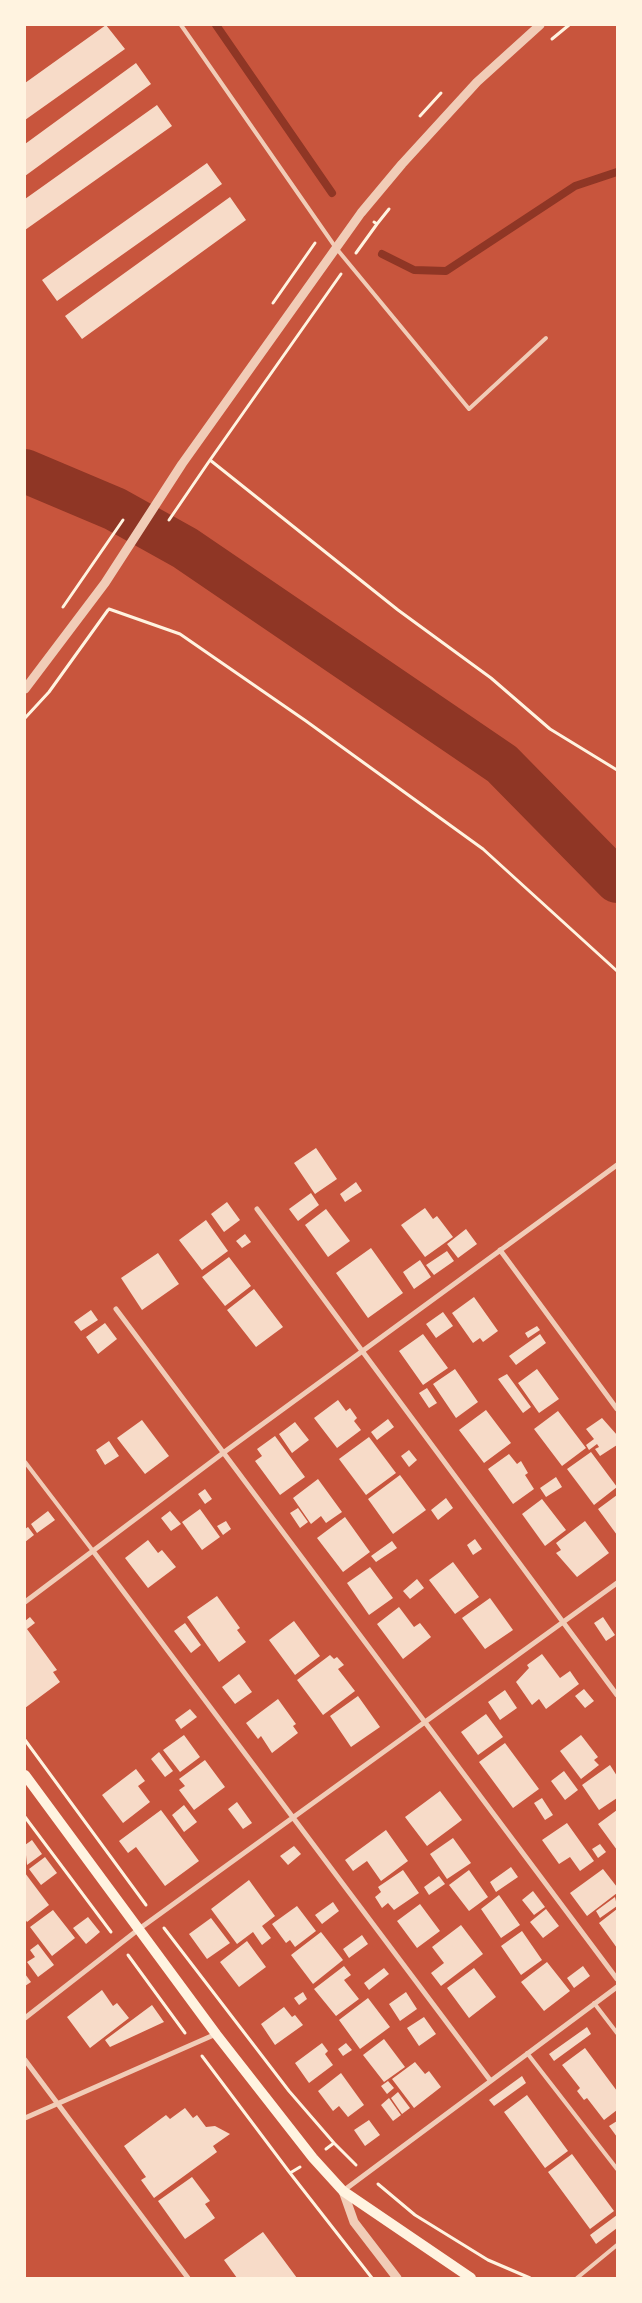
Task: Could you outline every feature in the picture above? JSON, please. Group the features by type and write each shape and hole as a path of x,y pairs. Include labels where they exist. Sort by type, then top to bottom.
{"main road":[{"path":"25,1776 216,2034 313,2158 343,2191 471,2278"}],"street":[{"path":"25,689 105,583 182,464 361,213 402,164 478,82 540,25"},
{"path":"25,1602 223,1453 617,1165"},
{"path":"257,1209 617,1694"},
{"path":"500,1250 617,1409"},
{"path":"116,1309 617,1979"},
{"path":"92,1551 291,1818 490,2080"},
{"path":"25,2018 139,1929 617,1583"},
{"path":"397,2278 354,2222 343,2191 617,1986"},
{"path":"25,2118 216,2034"},
{"path":"25,2060 188,2278"}],"lane":[{"path":"181,25 336,248 470,409 546,338"},
{"path":"25,1462 92,1551"},
{"path":"594,2003 617,2033"},
{"path":"527,2053 617,2169"},
{"path":"576,2278 617,2245"}],"path":[{"path":"546,44 569,25"},
{"path":"377,224 395,201"},
{"path":"201,472 210,460 398,610 491,678 550,729 617,770"},
{"path":"25,718 49,692 113,603"},
{"path":"109,609 180,634 306,721 483,849 617,971"},
{"path":"25,1740 156,1917 289,2091 334,2143 366,2174 415,2215 488,2260 530,2278"},
{"path":"25,1817 290,2173 372,2278"},
{"path":"290,2173 334,2143"}],"building":[{"path":"106,25 125,49 25,120 25,83"},
{"path":"136,63 151,84 25,176 25,144"},
{"path":"157,105 172,126 25,230 25,199"},
{"path":"207,163 222,184 57,301 42,280"},
{"path":"230,197 246,220 82,339 65,316"},
{"path":"316,1148 337,1179 315,1194 294,1163"},
{"path":"356,1182 362,1191 345,1202 340,1194"},
{"path":"311,1193 319,1205 298,1221 289,1209"},
{"path":"227,1202 240,1220 224,1232 211,1214"},
{"path":"425,1208 433,1219 437,1216 453,1237 425,1257 401,1225"},
{"path":"326,1209 350,1241 328,1257 305,1225"},
{"path":"206,1220 228,1251 202,1270 179,1240"},
{"path":"466,1229 477,1244 458,1258 447,1244"},
{"path":"245,1234 251,1242 242,1248 236,1241"},
{"path":"371,1248 403,1293 368,1318 336,1273"},
{"path":"447,1251 454,1261 434,1275 426,1265"},
{"path":"158,1253 179,1284 142,1310 121,1278"},
{"path":"229,1257 251,1286 225,1306 202,1277"},
{"path":"420,1260 431,1277 414,1289 403,1272"},
{"path":"254,1289 283,1327 256,1347 227,1310"},
{"path":"474,1297 498,1331 483,1342 480,1338 473,1343 452,1313"},
{"path":"91,1310 98,1320 81,1331 74,1322"},
{"path":"443,1312 453,1326 436,1338 426,1324"},
{"path":"105,1323 117,1339 98,1354 86,1337"},
{"path":"537,1326 540,1330 528,1338 525,1333"},
{"path":"423,1334 448,1368 423,1385 399,1351"},
{"path":"540,1334 546,1343 516,1365 509,1356"},
{"path":"455,1369 478,1402 456,1418 433,1384"},
{"path":"537,1369 559,1399 539,1413 518,1383"},
{"path":"507,1374 531,1407 523,1413 498,1379"},
{"path":"427,1388 437,1403 429,1408 419,1393"},
{"path":"338,1400 346,1411 350,1408 357,1418 354,1421 361,1430 337,1448 314,1418"},
{"path":"486,1410 511,1443 484,1463 459,1430"},
{"path":"558,1411 586,1448 562,1466 534,1429"},
{"path":"602,1418 617,1435 617,1445 600,1456 595,1449 599,1447 597,1444 589,1450 586,1445 594,1439 586,1429"},
{"path":"388,1419 394,1427 377,1440 371,1432"},
{"path":"142,1420 169,1456 145,1474 117,1438"},
{"path":"295,1422 309,1440 292,1453 279,1434"},
{"path":"275,1436 305,1477 280,1495 255,1461 262,1456 257,1449"},
{"path":"369,1437 396,1473 366,1495 339,1459"},
{"path":"109,1441 119,1456 105,1465 96,1450"},
{"path":"409,1450 417,1460 409,1467 401,1456"},
{"path":"591,1452 617,1487 594,1505 567,1469"},
{"path":"509,1454 517,1464 521,1461 528,1473 525,1475 534,1489 513,1504 488,1469"},
{"path":"400,1475 426,1510 393,1534 368,1499"},
{"path":"556,1477 562,1487 546,1497 540,1488"},
{"path":"318,1479 342,1512 326,1523 321,1516 311,1524 293,1498"},
{"path":"205,1489 212,1499 205,1504 198,1494"},
{"path":"617,1495 617,1535 598,1509"},
{"path":"446,1498 453,1508 438,1520 431,1510"},
{"path":"542,1499 566,1530 545,1546 522,1514"},
{"path":"298,1508 308,1522 300,1528 290,1513"},
{"path":"200,1509 220,1537 202,1550 182,1522"},
{"path":"48,1511 55,1520 37,1533 31,1524"},
{"path":"170,1511 181,1524 171,1531 161,1518"},
{"path":"345,1517 370,1552 343,1572 317,1538"},
{"path":"226,1521 231,1529 223,1535 217,1526"},
{"path":"585,1521 609,1553 577,1577 556,1553 561,1550 556,1543"},
{"path":"28,1527 34,1535 25,1542 25,1529"},
{"path":"475,1539 482,1549 473,1555 467,1545"},
{"path":"148,1540 158,1553 162,1550 176,1567 148,1588 125,1558"},
{"path":"392,1541 397,1548 376,1562 371,1556"},
{"path":"453,1562 479,1597 455,1614 429,1580"},
{"path":"370,1567 393,1598 369,1615 347,1583"},
{"path":"417,1579 424,1588 410,1599 403,1591"},
{"path":"217,1596 240,1628 237,1630 246,1642 219,1662 187,1617"},
{"path":"490,1598 513,1630 485,1649 462,1618"},
{"path":"399,1607 414,1627 420,1623 431,1637 403,1659 377,1624"},
{"path":"30,1617 35,1623 27,1629 57,1670 53,1672 60,1682 25,1708 25,1621"},
{"path":"603,1617 615,1635 606,1641 594,1623"},
{"path":"294,1621 320,1656 295,1675 269,1640"},
{"path":"185,1623 201,1645 191,1653 174,1631"},
{"path":"542,1654 560,1678 570,1671 579,1684 546,1709 539,1699 532,1705 516,1682 529,1668 527,1665"},
{"path":"330,1655 334,1659 337,1657 344,1665 338,1669 355,1691 323,1715 297,1680"},
{"path":"239,1674 252,1692 235,1704 222,1687"},
{"path":"584,1689 594,1701 585,1708 575,1696"},
{"path":"505,1690 517,1708 500,1720 488,1702"},
{"path":"358,1696 380,1727 351,1747 330,1716"},
{"path":"278,1699 296,1724 293,1726 298,1733 272,1753 261,1736 258,1739 246,1723"},
{"path":"190,1709 197,1717 181,1729 175,1720"},
{"path":"486,1714 503,1737 478,1755 461,1732"},
{"path":"184,1735 200,1757 180,1772 163,1750"},
{"path":"581,1735 598,1757 594,1760 599,1765 581,1779 560,1751"},
{"path":"505,1743 539,1789 513,1808 479,1762"},
{"path":"159,1752 173,1771 165,1777 151,1759"},
{"path":"205,1760 225,1787 194,1810 179,1790 185,1786 179,1779"},
{"path":"610,1765 617,1776 617,1798 599,1810 582,1785"},
{"path":"136,1769 145,1781 138,1786 150,1802 123,1823 102,1795"},
{"path":"564,1771 578,1790 565,1800 551,1781"},
{"path":"440,1791 462,1820 427,1846 405,1817"},
{"path":"542,1798 553,1815 545,1820 534,1803"},
{"path":"237,1802 252,1823 243,1829 228,1809"},
{"path":"184,1805 197,1822 184,1832 172,1815"},
{"path":"161,1810 199,1861 165,1886 136,1847 128,1853 119,1841"},
{"path":"617,1810 617,1850 598,1824"},
{"path":"567,1823 594,1861 580,1871 570,1857 559,1864 542,1840"},
{"path":"386,1830 408,1861 381,1881 367,1861 353,1871 345,1860"},
{"path":"453,1838 471,1863 447,1879 430,1854"},
{"path":"32,1840 42,1854 27,1865 25,1845"},
{"path":"600,1844 606,1852 598,1858 592,1849"},
{"path":"294,1846 301,1854 288,1865 280,1856"},
{"path":"45,1857 57,1873 41,1885 29,1869"},
{"path":"511,1867 518,1877 496,1892 490,1882"},
{"path":"603,1869 617,1887 617,1893 587,1916 570,1893"},
{"path":"403,1870 419,1893 394,1910 388,1903 382,1908 375,1897 381,1892 378,1887"},
{"path":"469,1870 488,1897 469,1911 449,1885"},
{"path":"25,1873 49,1905 27,1922 25,1919"},
{"path":"439,1876 445,1884 429,1895 424,1887"},
{"path":"249,1880 275,1916 262,1926 271,1938 262,1945 253,1932 237,1944 211,1909"},
{"path":"533,1891 545,1907 534,1915 522,1900"},
{"path":"499,1895 520,1925 501,1938 481,1909"},
{"path":"615,1897 617,1906 600,1918 596,1911"},
{"path":"333,1902 339,1911 322,1924 315,1915"},
{"path":"420,1904 440,1931 417,1948 397,1921"},
{"path":"297,1906 316,1931 295,1947 290,1940 286,1943 272,1924"},
{"path":"546,1909 559,1926 543,1938 530,1922"},
{"path":"617,1909 617,1948 599,1923"},
{"path":"53,1910 75,1938 52,1956 30,1927"},
{"path":"88,1917 100,1932 86,1944 73,1928"},
{"path":"211,1918 230,1943 207,1959 189,1934"},
{"path":"461,1925 483,1954 441,1986 431,1973 444,1963 432,1947"},
{"path":"522,1931 542,1960 521,1975 501,1946"},
{"path":"321,1932 343,1960 313,1984 291,1955"},
{"path":"362,1935 368,1944 349,1958 343,1949"},
{"path":"247,1941 266,1967 239,1987 220,1962"},
{"path":"38,1944 54,1965 38,1977 27,1962 35,1957 30,1950"},
{"path":"547,1962 570,1991 544,2011 521,1982"},
{"path":"344,1966 351,1975 344,1980 359,1999 336,2016 314,1989"},
{"path":"583,1966 590,1976 574,1988 567,1978"},
{"path":"384,1968 389,1974 369,1990 364,1983"},
{"path":"474,1968 496,1997 469,2018 447,1988"},
{"path":"25,1974 31,1982 25,1986"},
{"path":"102,1990 113,2006 117,2003 129,2018 90,2048 67,2017"},
{"path":"303,1992 307,1999 299,2005 294,1998"},
{"path":"406,1992 417,2009 400,2021 389,2004"},
{"path":"368,1998 390,2027 360,2049 339,2020"},
{"path":"152,2005 164,2022 110,2047 105,2040"},
{"path":"284,2007 292,2017 295,2015 303,2025 275,2045 261,2024"},
{"path":"424,2017 436,2034 419,2046 407,2028"},
{"path":"587,2027 591,2034 554,2061 549,2054"},
{"path":"384,2039 405,2067 384,2082 363,2055"},
{"path":"322,2043 328,2051 325,2054 333,2065 309,2083 295,2063"},
{"path":"346,2043 352,2050 343,2056 338,2049"},
{"path":"585,2048 617,2091 617,2110 604,2120 587,2098 584,2100 577,2091 580,2088 562,2065"},
{"path":"415,2062 425,2074 429,2071 441,2087 414,2108 392,2079"},
{"path":"341,2073 364,2105 348,2117 339,2106 333,2111 318,2091"},
{"path":"522,2076 526,2083 494,2106 489,2100"},
{"path":"388,2081 394,2088 387,2094 381,2086"},
{"path":"398,2092 410,2108 402,2114 391,2098"},
{"path":"527,2095 568,2151 545,2168 504,2112"},
{"path":"389,2098 401,2115 393,2121 381,2105"},
{"path":"185,2108 193,2118 197,2115 206,2127 215,2126 230,2134 213,2146 217,2152 154,2198 141,2180 146,2177 124,2146 166,2115 170,2119"},
{"path":"369,2120 380,2135 365,2146 354,2130"},
{"path":"617,2121 617,2137 609,2126"},
{"path":"572,2154 614,2211 590,2229 548,2172"},
{"path":"192,2177 210,2201 205,2204 215,2218 185,2239 158,2201"},
{"path":"617,2215 617,2228 596,2244 590,2235"},
{"path":"263,2232 297,2278 237,2278 224,2260"}],"waterway":[{"path":"216,25 332,193"},
{"path":"382,254 414,270 446,271 575,186 617,172"},
{"path":"25,471 115,509 185,548 502,764 617,881"}]}
